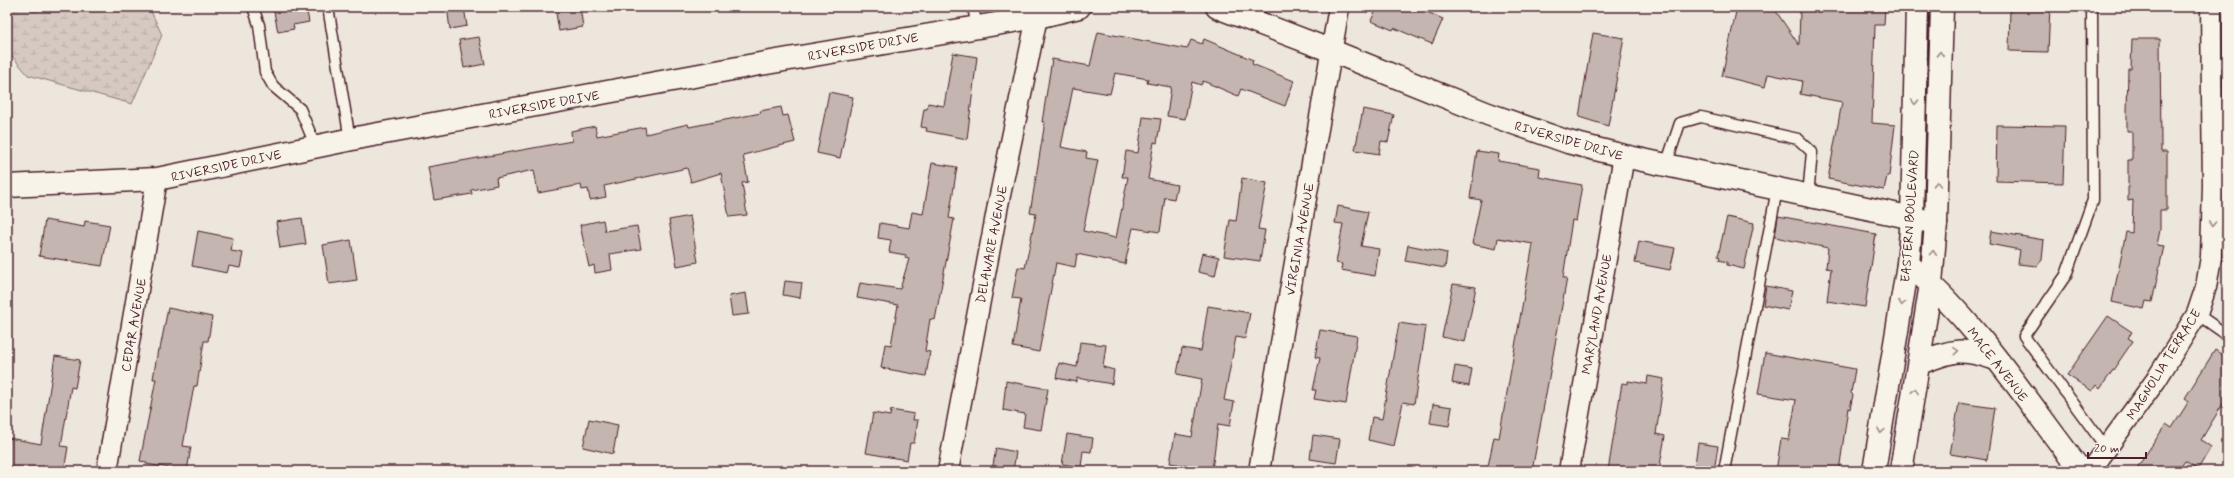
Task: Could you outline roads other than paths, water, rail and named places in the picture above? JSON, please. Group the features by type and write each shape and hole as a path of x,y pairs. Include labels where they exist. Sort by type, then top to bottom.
{"street":[{"name":"RIVERSIDE DRIVE","path":"7,186 157,179 350,140 746,66 975,17 1037,17 1079,7"},
{"name":"RIVERSIDE DRIVE","path":"1216,7 1332,51 1494,117 1568,142 1624,156 1936,223"},
{"name":"VIRGINIA AVENUE","path":"1259,471 1339,7"},
{"name":"EASTERN BOULEVARD","path":"1874,471 1908,264 1912,218 1917,7"},
{"name":"EASTERN BOULEVARD","path":"1900,471 1920,363 1931,284 1936,223 1942,7"},
{"name":"MAGNOLIA TERRACE","path":"2090,471 2156,380 2197,314 2206,287 2220,190 2219,62 2211,7"},
{"name":"DELAWARE AVENUE","path":"948,471 998,205 1037,17"},
{"name":"MARYLAND AVENUE","path":"1569,471 1624,156"},
{"name":"CEDAR AVENUE","path":"107,471 157,179"},
{"name":"MACE AVENUE","path":"1908,264 1931,284 1996,359 2072,466"},
{"path":"1920,363 1957,350 1975,352 1996,359"}],"lane":[{"path":"253,7 259,25 265,72 273,86 300,109 316,147"},
{"path":"328,7 350,140"},
{"path":"2092,7 2093,200 2066,275 2024,336 2107,449"},
{"path":"1666,165 1680,123 1701,117 1798,139 1812,152 1808,196"},
{"path":"1724,471 1777,189"},
{"path":"2197,314 2227,335"}]}
